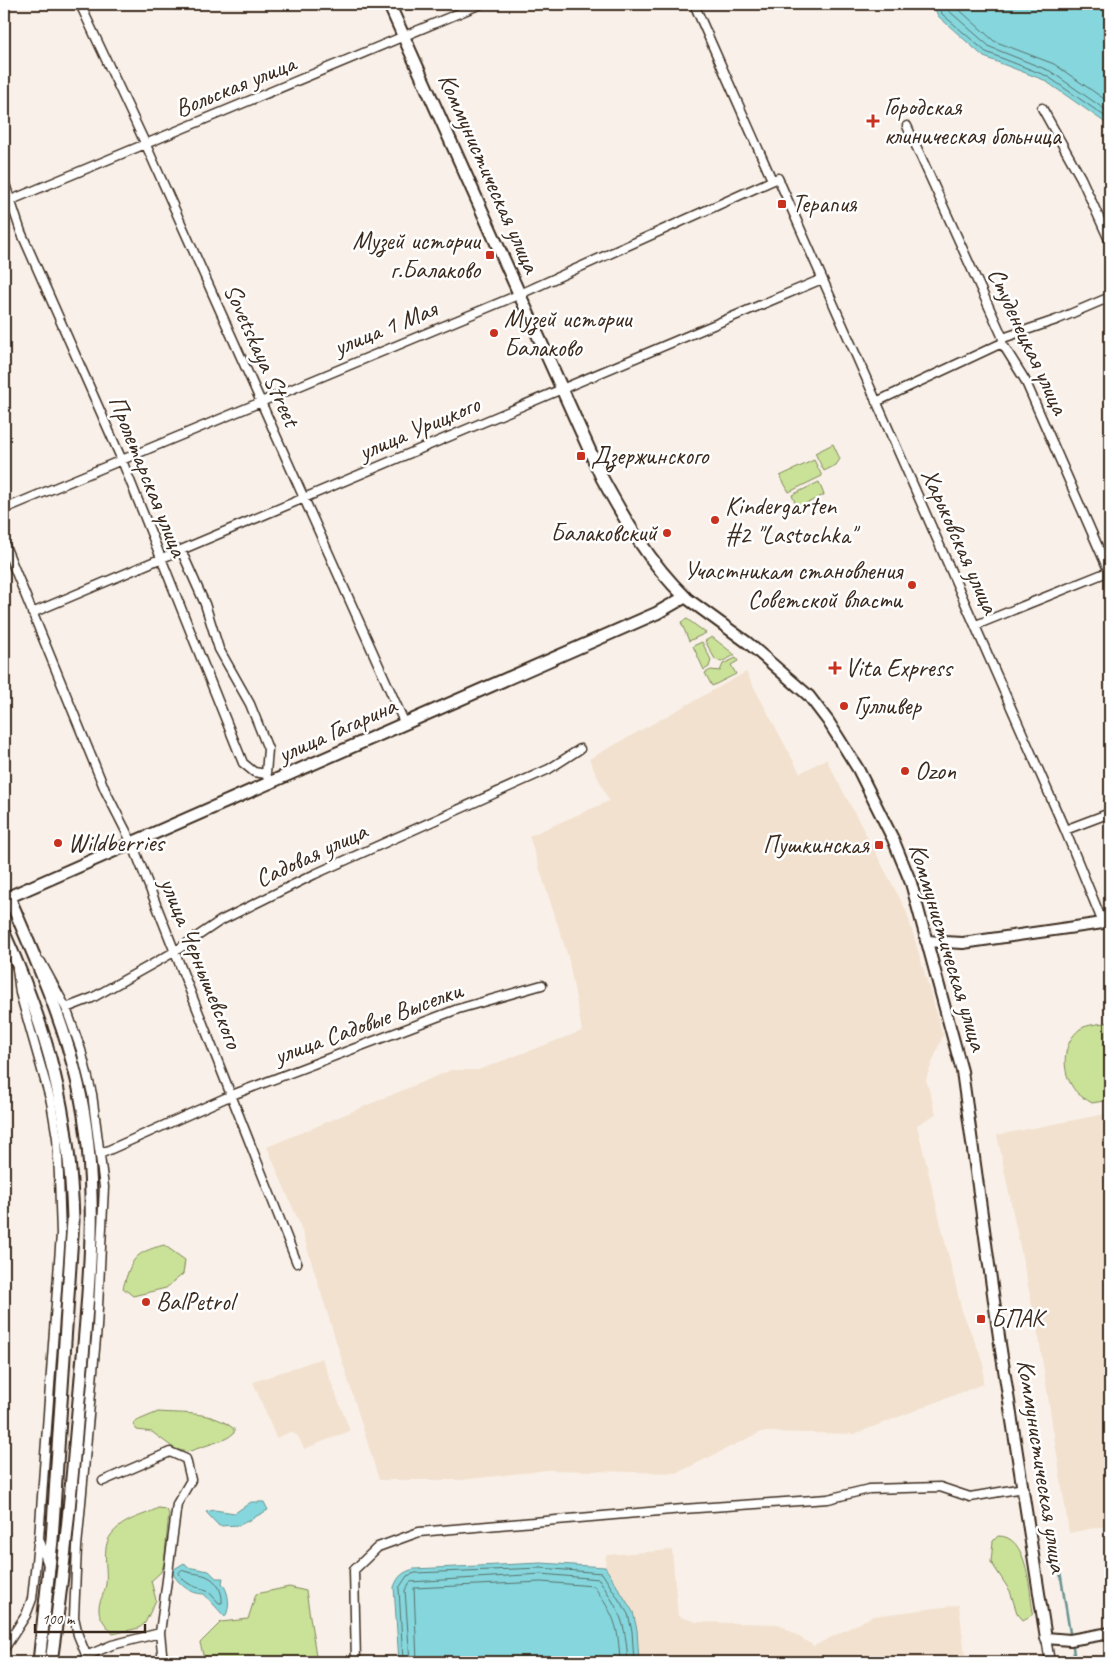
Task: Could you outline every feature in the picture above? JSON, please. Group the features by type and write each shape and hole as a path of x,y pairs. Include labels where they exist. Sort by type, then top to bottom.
{"main road":[{"name":"Коммунистическая улица","path":"389,4 560,389 602,478 627,524 656,566 686,597"},
{"name":"улица Гагарина","path":"6,896 132,843 268,778 405,724 657,613 686,597"},
{"path":"6,896 54,1003 72,1060 86,1128 91,1170 92,1209 86,1320 63,1565 51,1662"},
{"path":"4,933 31,997 54,1065 68,1139 72,1175 73,1220 49,1569 39,1662"}],"street":[{"name":"Sovetskaya Street","path":"80,4 146,144 405,724"},
{"name":"Вольская улица","path":"8,201 481,4"},
{"name":"Харьковская улица","path":"694,4 822,279 1106,922"},
{"path":"1042,108 1081,178 1110,242"},
{"name":"Студенецкая улица","path":"907,126 1002,340 1025,380 1110,572"},
{"name":"улица 1 Мая","path":"4,509 121,458 518,295 775,179"},
{"name":"Пролетарская улица","path":"4,181 8,201 121,458 243,762 254,772 268,778 268,749 250,704 220,649 205,604 181,550"},
{"name":"улица Урицкого","path":"32,613 822,279"},
{"path":"876,402 1002,340 1110,297"},
{"name":"улица Чернышевского","path":"4,543 105,790 132,843 297,1263"},
{"path":"976,625 1110,572"},
{"name":"Коммунистическая улица","path":"686,597 748,643 809,696 828,721 858,769 895,845 911,883 962,1071 1006,1382 1050,1662"},
{"name":"Садовая улица","path":"66,1008 92,998 174,952 220,921 315,874 549,769 580,750"},
{"path":"1065,830 1110,812"},
{"path":"926,941 963,943 1106,922"},
{"path":"33,953 54,982 66,1008 81,1050 92,1094 104,1187 91,1405 77,1547 74,1617 78,1635 88,1659 112,1645 160,1633"},
{"path":"4,1649 26,1615 32,1598 39,1538 61,1234 57,1138 51,1102 20,993 16,960"},
{"name":"улица Садовые Выселки","path":"100,1154 232,1095 458,1009 542,985"},
{"path":"103,1481 170,1452 186,1459 191,1480 177,1504 160,1633 163,1662"},
{"path":"356,1662 354,1570 378,1547 419,1532 683,1509 828,1499 869,1489 940,1487 970,1497 1024,1488"},
{"path":"39,1538 49,1569"},
{"path":"63,1565 77,1547"},
{"path":"1046,1638 1070,1640 1110,1633"}],"shaded area":[{"path":"746,672 800,773 826,759 906,910 943,1035 926,1079 936,1114 917,1125 962,1311 984,1363 983,1384 855,1434 761,1432 677,1473 548,1470 462,1480 379,1480 300,1225 267,1147 451,1070 478,1070 582,1031 568,957 529,836 609,801 589,759"},
{"path":"1110,1113 1110,1525 1069,1533 1039,1339 997,1135"},
{"path":"322,1358 350,1431 304,1449 298,1436 291,1432 276,1438 253,1382"},
{"path":"672,1550 678,1616 697,1622 779,1624 814,1646 873,1616 959,1605 966,1662 639,1662 637,1630 633,1612 605,1567 606,1555"}],"green space":[{"path":"833,444 840,459 836,465 824,471 815,453"},
{"path":"814,460 822,476 789,492 780,476"},
{"path":"819,482 824,495 797,508 792,495"},
{"path":"687,619 706,633 689,641 681,622"},
{"path":"712,637 735,655 721,662 715,659 705,641"},
{"path":"702,642 711,660 709,667 704,670 693,646"},
{"path":"736,658 738,661 731,665 736,674 712,686 705,673 711,670 720,671 723,664"},
{"path":"1110,1022 1110,1100 1092,1103 1080,1096 1072,1086 1066,1072 1065,1056 1070,1041 1080,1029 1090,1025"},
{"path":"164,1245 185,1260 183,1274 166,1288 133,1296 123,1288 135,1259 146,1251"},
{"path":"158,1412 208,1416 226,1423 234,1429 234,1433 226,1439 187,1452 175,1449 152,1432 137,1430 133,1425 134,1422"},
{"path":"158,1508 165,1509 169,1513 164,1564 161,1572 151,1581 156,1600 145,1623 139,1628 113,1634 99,1613 106,1584 106,1546 108,1540 116,1529 122,1525 133,1518"},
{"path":"998,1536 1008,1538 1016,1544 1025,1565 1033,1612 1032,1615 1023,1620 1017,1613 1010,1591 991,1562 993,1541"},
{"path":"289,1587 306,1591 317,1662 205,1662 200,1643 221,1622 248,1619 256,1594"}],"water":[{"path":"933,4 1110,4 1110,126 1044,80 984,57 938,16"},
{"path":"251,1502 264,1502 268,1510 240,1525 219,1526 206,1512 214,1510 235,1513"},
{"path":"184,1563 187,1567 209,1571 216,1578 223,1578 222,1583 228,1600 228,1609 225,1617 204,1594 189,1590 177,1580 171,1571"},
{"path":"541,1563 605,1567 633,1612 637,1630 639,1662 399,1662 394,1587 399,1577 404,1573 414,1569"}],"waterway":[{"path":"1055,1540 1070,1633"},
{"path":"1073,1647 1075,1662"}],"place":[{"name":"Городская клиническая больница","path":"873,121"},
{"name":"Терапия","path":"782,204"},
{"name":"Музей истории г.Балаково","path":"490,255"},
{"name":"Музей истории Балаково","path":"494,333"},
{"name":"Дзержинского","path":"581,456"},
{"name":"Kindergarten #2 \"Lastochka\"","path":"715,520"},
{"name":"Балаковский","path":"667,533"},
{"name":"Участникам становления Советской власти","path":"912,585"},
{"name":"Vita Express","path":"835,668"},
{"name":"Гулливер","path":"844,706"},
{"name":"Ozon","path":"905,771"},
{"name":"Wildberries","path":"58,843"},
{"name":"Пушкинская","path":"879,845"},
{"name":"BalPetrol","path":"146,1302"},
{"name":"БПАК","path":"981,1319"}]}
